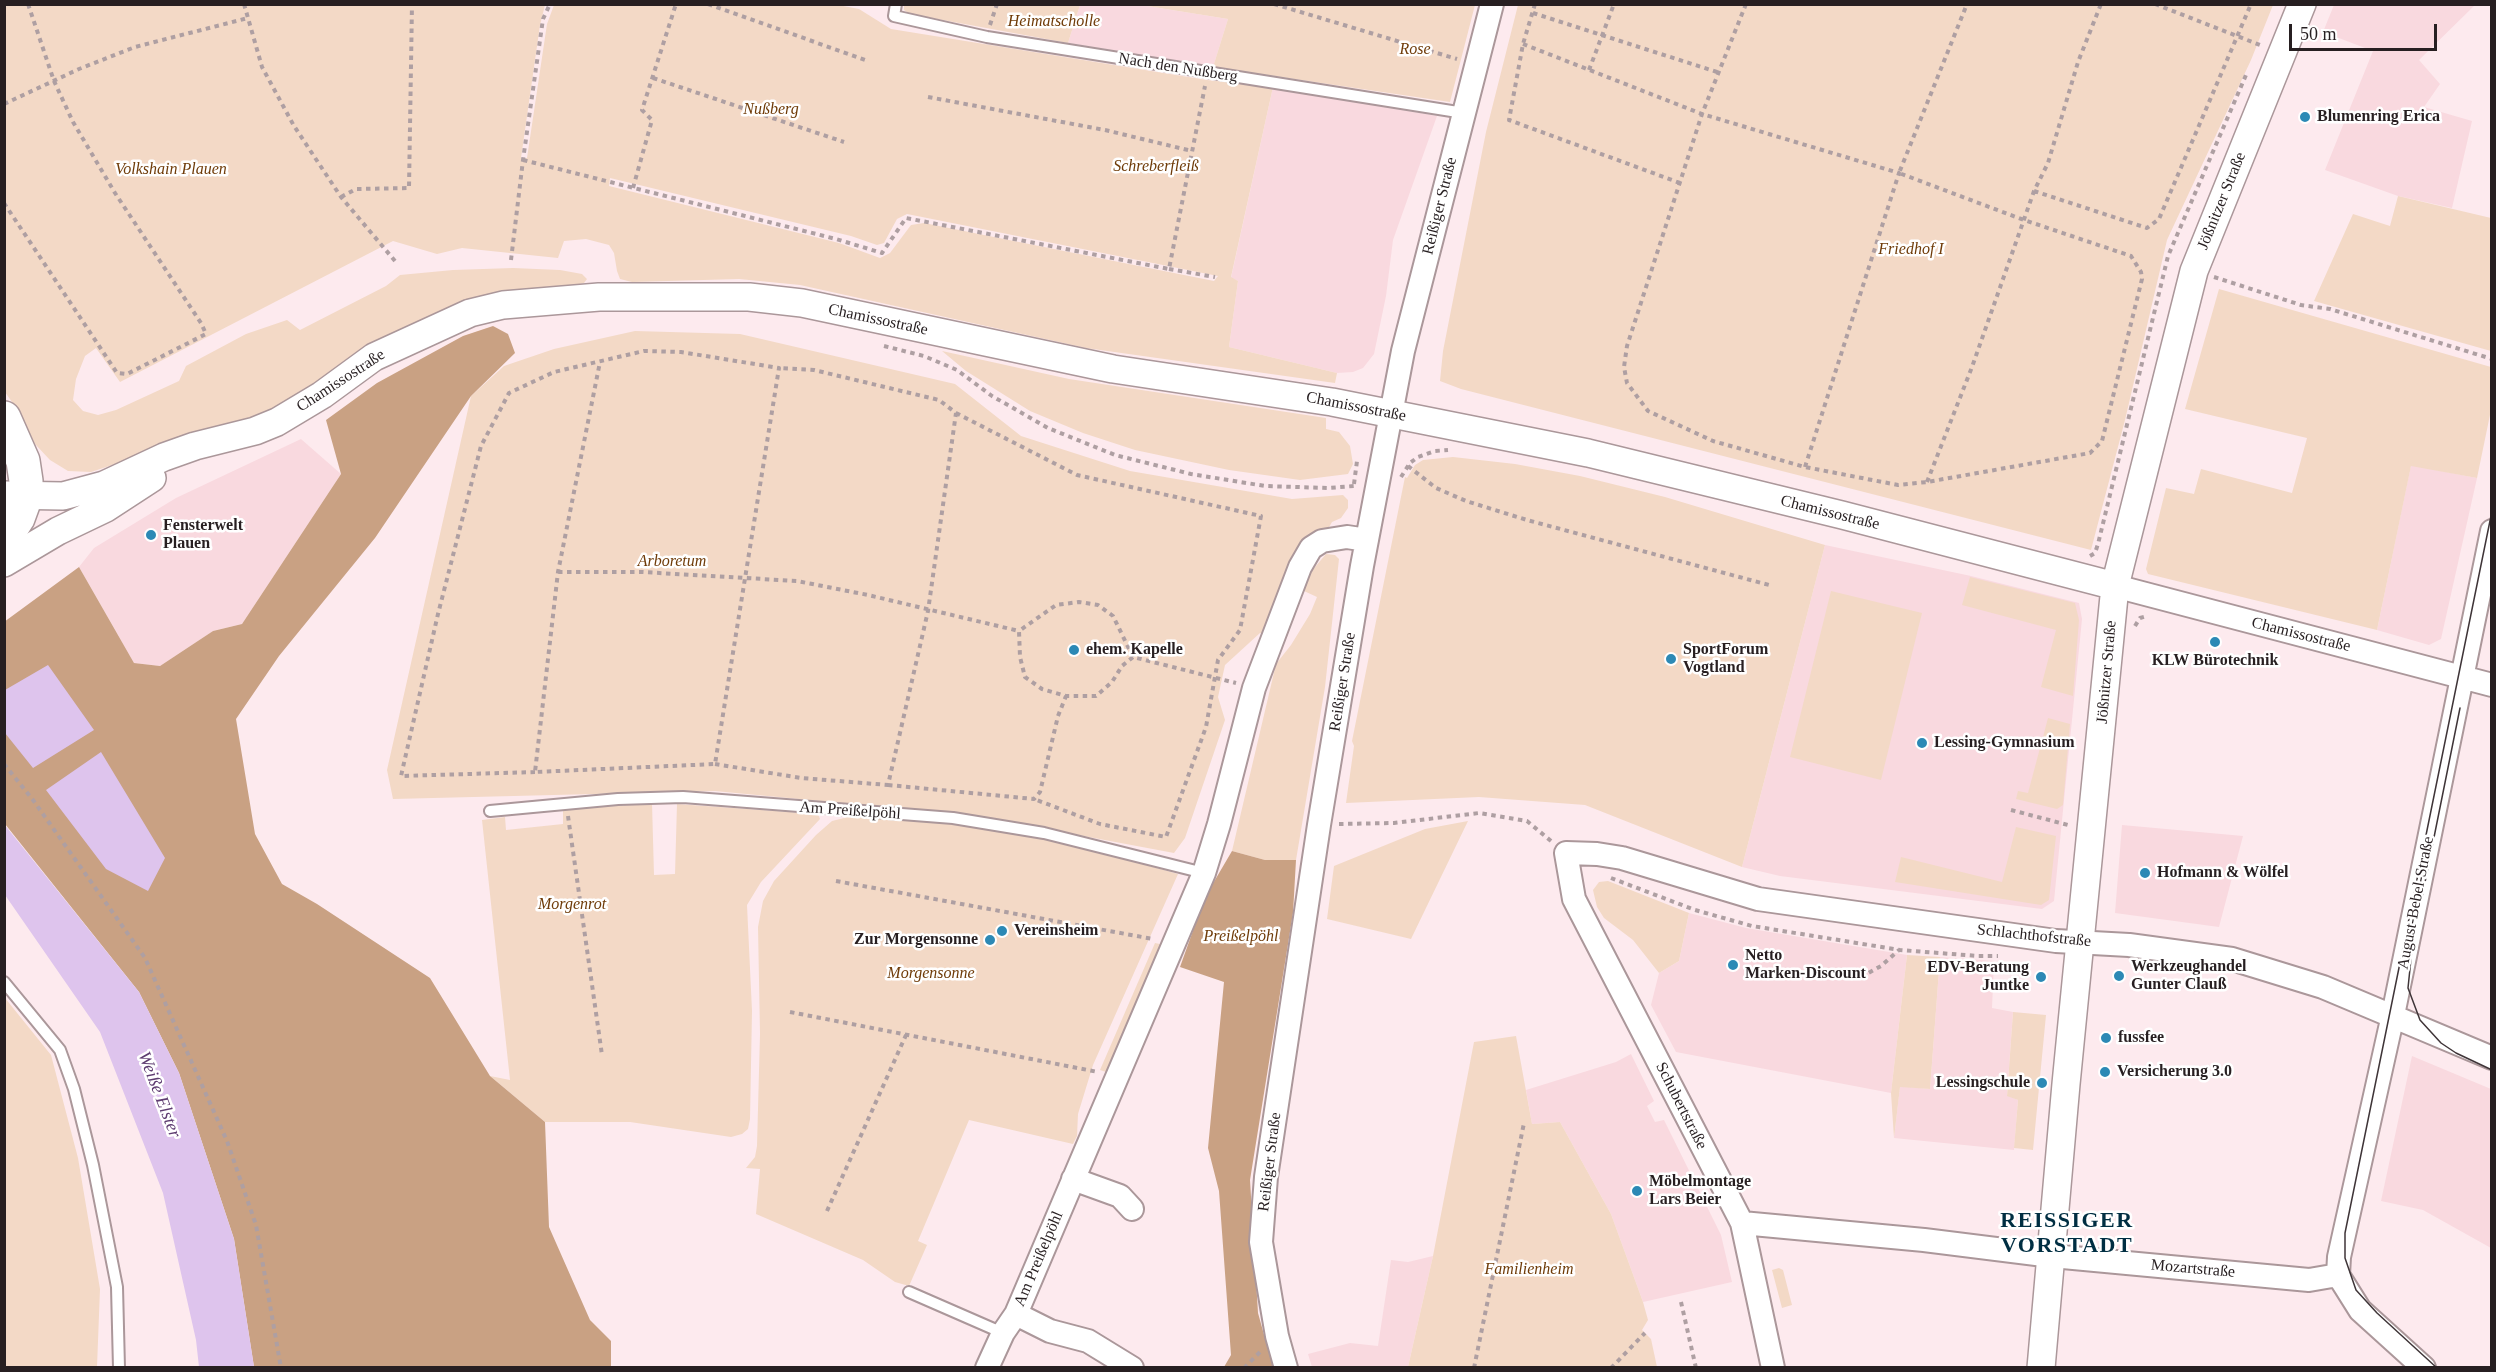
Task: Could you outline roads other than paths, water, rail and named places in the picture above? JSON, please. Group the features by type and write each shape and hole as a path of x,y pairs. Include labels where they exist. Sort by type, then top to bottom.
{"main road":[{"path":"4,418 23,461 15,496 18,518 4,540"}],"street":[{"name":"Reißiger Straße","path":"1286,1368 1277,1336 1261,1242 1266,1177 1319,825 1367,540 1403,351 1492,4"},
{"name":"Jößnitzer Straße","path":"2041,1368 2115,586 2194,271 2302,4"},
{"name":"Chamissostraße","path":"4,563 58,531 106,508 184,459 231,438 277,422 322,395 374,357 470,313 502,304 549,299 646,295 749,297 802,303 1113,369 1332,402 1588,453 1842,515 2492,685"},
{"name":"Chamissostraße","path":"15,496 63,496 104,485 164,457 195,446 231,438"},
{"name":"August-Bebel-Straße","path":"2338,1275 2339,1257 2393,1015 2492,531"},
{"name":"Am Preißelpöhl","path":"987,1368 1003,1333 1016,1314 1204,873 1254,687 1300,567 1311,548 1322,541 1334,537 1367,540"},
{"name":"Schlachthofstraße","path":"1566,853 1598,854 1622,858 1758,899 2045,939 2129,945 2232,959 2323,987 2492,1058"},
{"name":"Schubertstraße","path":"1566,853 1574,900 1742,1223 1773,1368"},
{"path":"1073,1179 1120,1196 1132,1209"},
{"name":"Mozartstraße","path":"1742,1223 1924,1240 2052,1256 2309,1280 2338,1275"},
{"path":"2338,1275 2360,1310 2424,1368"},
{"name":"Am Preißelpöhl","path":"1016,1314 1050,1331 1088,1341 1110,1360 1132,1368"}],"lane":[{"name":"Nach den Nußberg","path":"895,10 987,38 1464,113"},
{"name":"Am Preißelpöhl","path":"490,810 683,797 953,818 1044,833 1204,873"},
{"path":"4,982 60,1050 74,1089 93,1165 117,1287 119,1368"},
{"path":"909,1292 1003,1333"}],"water":[{"path":"48,665 94,730 33,768 5,733 5,690"},
{"path":"101,752 165,858 148,891 106,869 46,790"},
{"name":"Weiße Elster","path":"4,824 139,992 179,1073 234,1239 254,1367 199,1367 196,1340 163,1193 100,1032 5,895"}],"tram line":[{"path":"2437,1368 2377,1313 2356,1290 2345,1258 2345,1233 2492,511"},
{"path":"2421,902 2460,708"},
{"path":"2412,949 2408,988 2420,1020 2441,1043 2456,1053 2492,1070"}],"place":[{"name":"Blumenring Erica","path":"2305,117"},
{"name":"Fensterwelt Plauen","path":"151,535"},
{"name":"KLW Bürotechnik","path":"2215,642"},
{"name":"ehem. Kapelle","path":"1074,650"},
{"name":"SportForum Vogtland","path":"1671,659"},
{"name":"Lessing-Gymnasium","path":"1922,743"},
{"name":"Hofmann & Wölfel","path":"2145,873"},
{"name":"Vereinsheim","path":"1002,931"},
{"name":"Zur Morgensonne","path":"990,940"},
{"name":"Netto Marken-Discount","path":"1733,965"},
{"name":"Werkzeughandel Gunter Clauß","path":"2119,976"},
{"name":"EDV-Beratung Juntke","path":"2041,977"},
{"name":"fussfee","path":"2106,1038"},
{"name":"Versicherung 3.0","path":"2105,1072"},
{"name":"Lessingschule","path":"2042,1083"},
{"name":"Möbelmontage Lars Beier","path":"1637,1191"}],"district":[{"name":"REISSIGER VORSTADT","path":"2067,1234"}],"park label":[{"name":"Heimatscholle","path":"1054,22"},
{"name":"Rose","path":"1415,50"},
{"name":"Nußberg","path":"771,110"},
{"name":"Schreberfleiß","path":"1156,167"},
{"name":"Volkshain Plauen","path":"171,170"},
{"name":"Friedhof I","path":"1911,250"},
{"name":"Arboretum","path":"672,562"},
{"name":"Morgenrot","path":"572,905"},
{"name":"Preißelpöhl","path":"1241,937"},
{"name":"Morgensonne","path":"931,974"},
{"name":"Familienheim","path":"1529,1270"}]}
